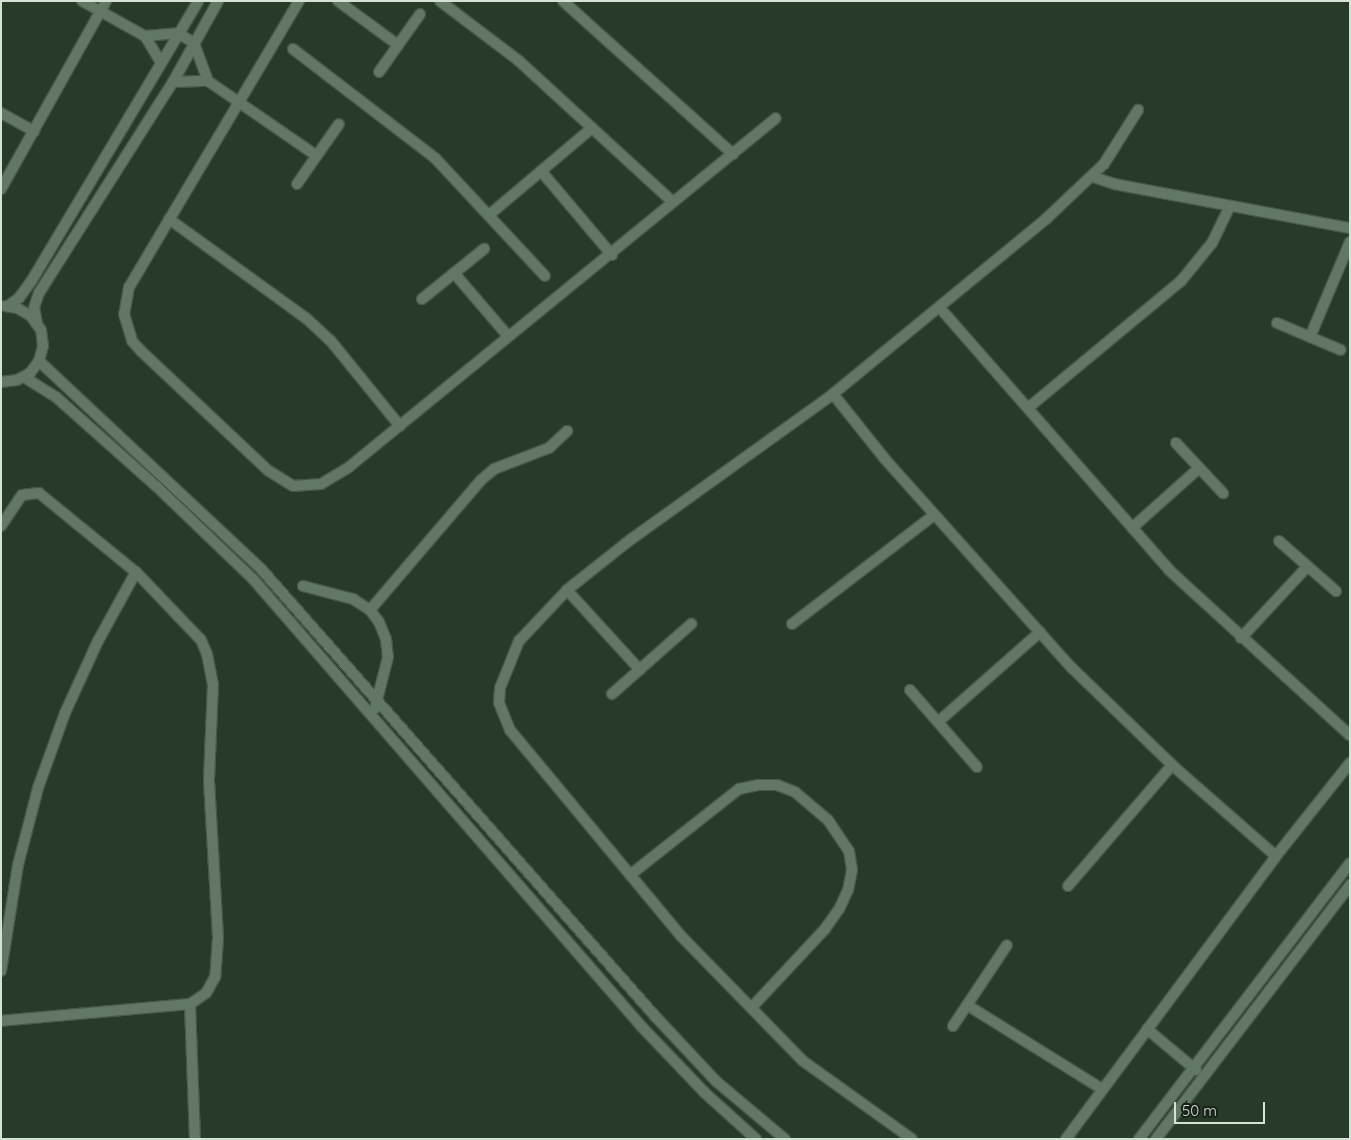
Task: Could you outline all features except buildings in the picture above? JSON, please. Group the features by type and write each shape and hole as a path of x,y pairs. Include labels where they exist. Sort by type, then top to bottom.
{"street":[{"path":"82,1 145,36 161,63"},
{"path":"1,189 106,1"},
{"path":"5,306 19,298 32,280 198,1"},
{"path":"1,382 24,377 39,361 43,338 34,308 39,293 173,82 218,1"},
{"path":"298,1 129,287 124,307 126,328 141,351 269,471 293,486 321,484 400,426 508,336 612,255 776,118"},
{"path":"338,1 398,45"},
{"path":"440,1 519,61 674,202"},
{"path":"563,1 733,154"},
{"path":"379,72 420,14"},
{"path":"145,36 178,33 194,44 208,81 317,156"},
{"path":"293,49 435,158 545,276"},
{"path":"173,82 208,81"},
{"path":"912,1139 804,1061 681,936 510,730 499,703 504,671 519,641 567,590 626,543 833,394 940,308 1093,177 1138,110"},
{"path":"1,113 34,131"},
{"path":"297,184 339,124"},
{"path":"489,215 592,128"},
{"path":"541,171 612,255"},
{"path":"1093,177 1119,185 1350,228"},
{"path":"1028,408 1181,282 1212,243 1230,206"},
{"path":"169,218 306,318 330,340 400,426"},
{"path":"1310,337 1350,242"},
{"path":"422,299 484,249"},
{"path":"454,273 508,336"},
{"path":"5,306 25,311 37,323"},
{"path":"940,308 1132,528 1194,596 1350,735"},
{"path":"1277,323 1341,350"},
{"path":"39,361 256,563 295,605 377,704 654,1015 717,1082 785,1139"},
{"path":"24,377 56,397 221,546 284,613 371,718 641,1026 704,1092 756,1139"},
{"path":"833,394 934,515 1040,632 1172,765 1276,856"},
{"path":"370,610 481,480 494,469 549,448 567,431"},
{"path":"1176,443 1222,493"},
{"path":"1132,528 1200,468"},
{"path":"1,526 22,495 39,492 136,572 191,627 208,654 212,669 209,781 218,958 215,977 206,993 190,1004 1,1021"},
{"path":"792,624 934,515"},
{"path":"1279,541 1336,591"},
{"path":"1241,638 1308,566"},
{"path":"1,971 18,865 38,788 77,686 136,572"},
{"path":"303,586 353,599 370,610 386,639 388,657 377,704 371,718"},
{"path":"567,590 640,670"},
{"path":"612,694 692,624"},
{"path":"938,722 1040,632"},
{"path":"910,690 977,767"},
{"path":"1066,1139 1276,856 1350,763"},
{"path":"1068,886 1172,765"},
{"path":"630,875 739,789 758,785 777,785 795,792 828,820 849,851 852,870 848,890 839,909 825,929 752,1007"},
{"path":"1139,1139 1192,1067 1350,863"},
{"path":"1156,1139 1350,885"},
{"path":"953,1026 1007,945"},
{"path":"190,1004 195,1139"},
{"path":"968,1004 1102,1088"},
{"path":"1147,1028 1203,1075"}]}
